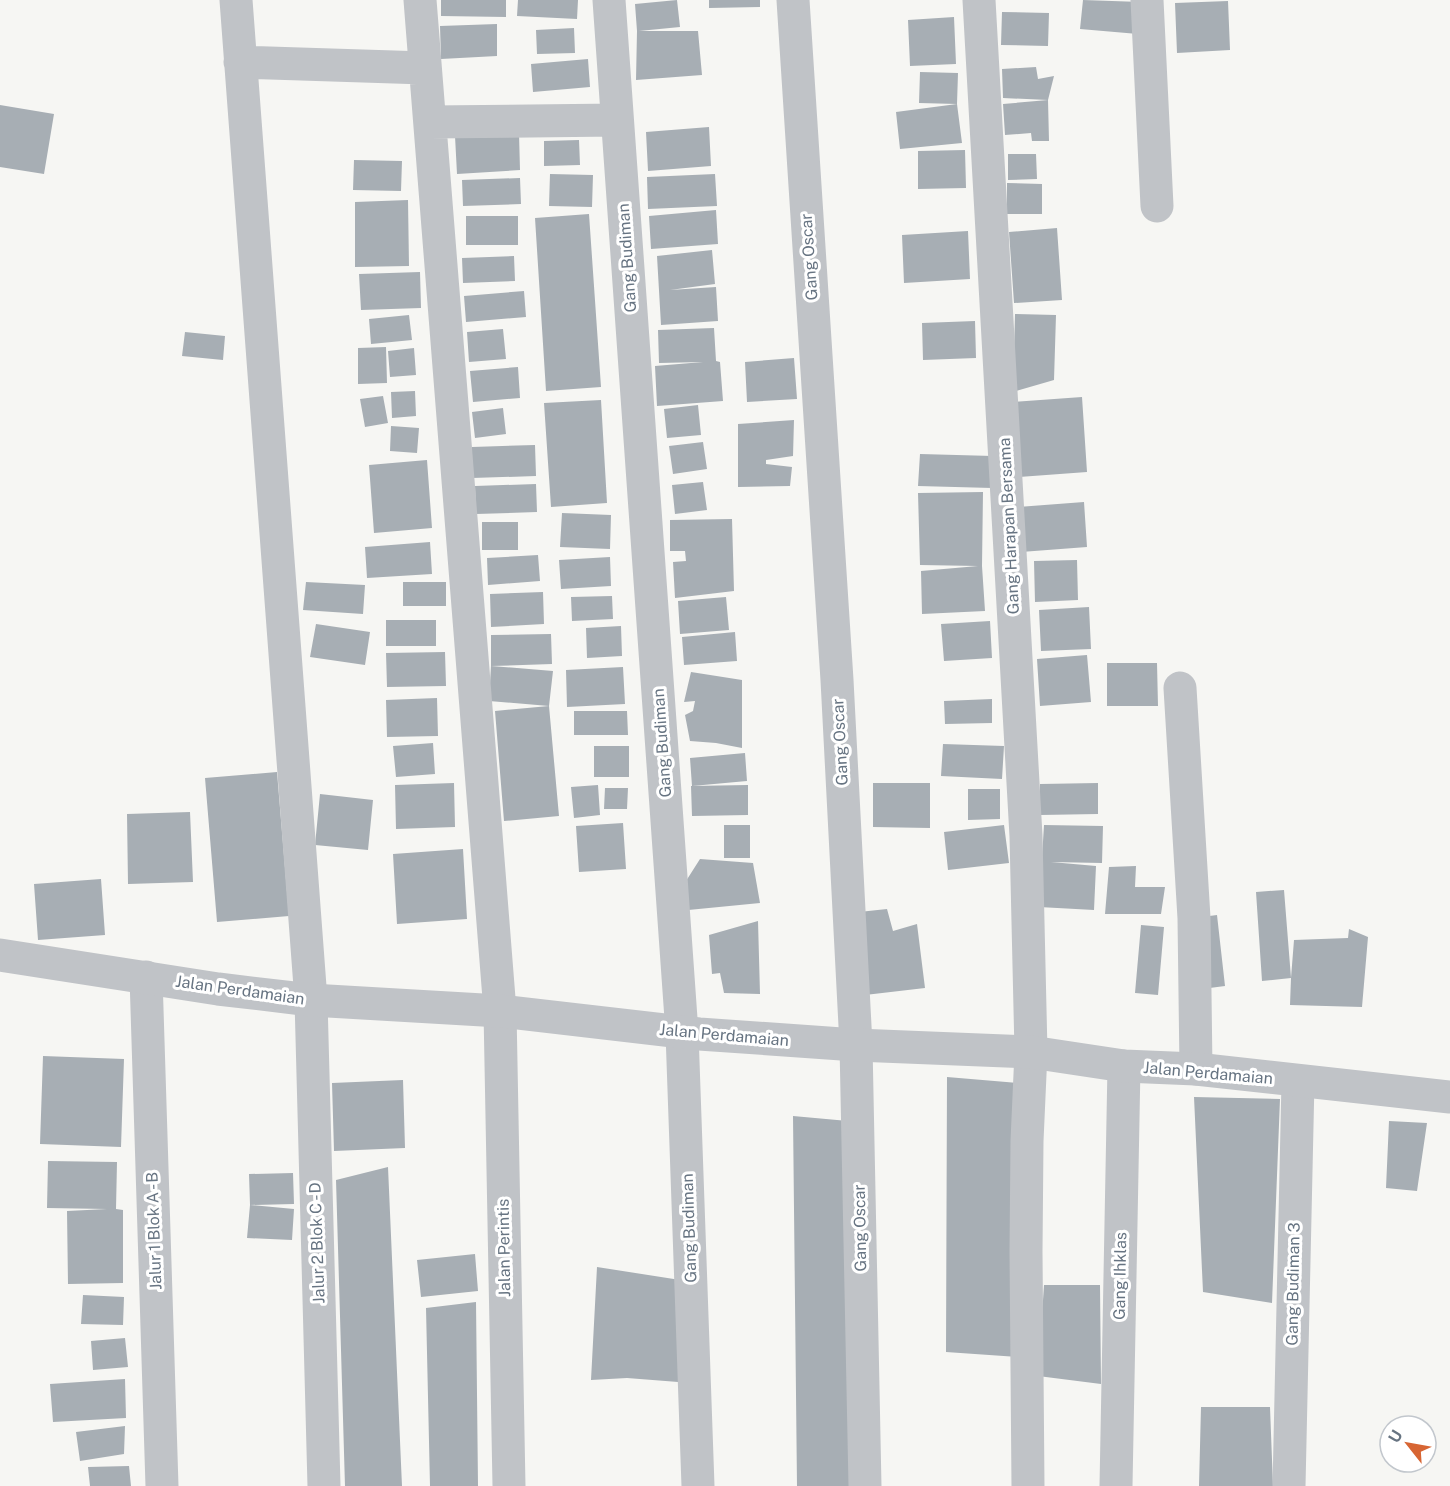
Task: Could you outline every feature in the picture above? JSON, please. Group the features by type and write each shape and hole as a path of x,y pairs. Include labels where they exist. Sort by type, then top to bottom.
{"street":[{"name":"Jalur 2 Blok C - D","path":"236,0 310,1000 324,1486"},
{"name":"Jalan Perintis","path":"420,0 500,1011 509,1486"},
{"name":"Gang Budiman","path":"609,0 682,1033 698,1486"},
{"name":"Gang Oscar","path":"793,0 837,680 856,1045 865,1486"},
{"name":"Gang Harapan Bersama","path":"979,0 1026,836 1031,1052 1026,1251 1028,1486"},
{"path":"1147,0 1157,206"},
{"path":"240,62 425,68"},
{"path":"430,122 617,120"},
{"path":"1180,688 1194,918 1196,1069"},
{"name":"Jalan Perdamaian","path":"0,955 218,989 310,1000 500,1011 682,1033 856,1045 1031,1052 1124,1066 1196,1069 1450,1097"},
{"name":"Jalur 1 Blok A - B","path":"146,977 162,1486"},
{"name":"Gang Ihklas","path":"1116,1486 1124,1066"},
{"name":"Gang Budiman 3","path":"1289,1486 1298,1081"}],"building":[{"path":"441,0 506,0 506,17 441,16"},
{"path":"518,0 578,0 577,19 517,16"},
{"path":"677,0 680,27 639,31 698,31 702,75 636,80 635,4"},
{"path":"709,0 760,0 760,7 709,8"},
{"path":"1083,0 1141,2 1138,34 1080,29"},
{"path":"1228,1 1230,50 1177,53 1175,3"},
{"path":"1002,12 1049,13 1048,46 1001,45"},
{"path":"954,17 956,64 910,66 908,20"},
{"path":"497,24 497,56 441,59 440,26"},
{"path":"574,28 575,53 537,54 536,30"},
{"path":"588,59 590,87 533,92 531,64"},
{"path":"1036,67 1038,79 1054,76 1048,100 1003,98 1002,69"},
{"path":"920,72 958,73 957,104 919,103"},
{"path":"1048,100 1049,141 1032,141 1031,133 1005,135 1003,104"},
{"path":"957,104 962,143 900,149 896,112"},
{"path":"0,105 54,114 44,174 0,167"},
{"path":"709,127 711,166 648,171 646,132"},
{"path":"519,133 520,170 457,174 455,136"},
{"path":"579,140 580,165 544,166 544,141"},
{"path":"965,150 966,188 918,189 918,151"},
{"path":"1008,154 1036,154 1037,179 1008,180"},
{"path":"354,160 402,161 401,191 353,190"},
{"path":"550,174 593,175 592,207 549,206"},
{"path":"715,174 717,206 648,209 647,177"},
{"path":"520,178 521,204 463,206 462,180"},
{"path":"1007,183 1042,184 1042,214 1007,214"},
{"path":"408,200 409,266 355,267 355,202"},
{"path":"716,210 718,244 651,249 649,216"},
{"path":"589,214 601,387 546,391 535,218"},
{"path":"466,216 518,216 518,245 466,245"},
{"path":"1057,228 1062,300 1014,303 1009,232"},
{"path":"968,231 970,279 904,283 902,235"},
{"path":"712,250 715,284 670,290 716,287 718,321 661,325 657,256"},
{"path":"514,256 515,281 463,283 462,258"},
{"path":"420,272 421,308 361,310 359,274"},
{"path":"524,291 526,317 466,322 464,296"},
{"path":"1015,314 1056,315 1054,380 1013,392"},
{"path":"409,315 412,340 371,344 369,319"},
{"path":"975,321 976,358 923,360 922,323"},
{"path":"714,328 716,361 720,362 723,401 657,406 655,366 703,362 659,363 658,330"},
{"path":"503,329 506,359 469,362 467,332"},
{"path":"185,332 225,336 223,360 182,356"},
{"path":"386,347 387,383 358,384 358,348"},
{"path":"414,348 416,375 390,377 388,351"},
{"path":"794,358 797,399 747,402 745,362"},
{"path":"518,367 520,398 473,402 470,371"},
{"path":"415,391 416,416 392,418 391,392"},
{"path":"383,396 388,423 365,427 360,399"},
{"path":"1082,397 1087,472 1019,477 1014,402"},
{"path":"601,400 607,503 551,507 544,403"},
{"path":"698,405 701,435 667,438 664,409"},
{"path":"503,408 506,434 475,438 472,412"},
{"path":"794,420 793,456 766,460 766,464 792,467 790,486 738,487 738,424"},
{"path":"391,426 419,428 417,453 390,451"},
{"path":"703,442 707,469 673,474 669,446"},
{"path":"535,445 536,476 472,478 472,447"},
{"path":"920,454 993,456 992,488 918,486"},
{"path":"427,460 432,528 374,533 369,465"},
{"path":"703,482 707,510 675,514 672,485"},
{"path":"536,484 537,512 476,514 475,486"},
{"path":"983,492 982,566 985,611 922,614 921,571 978,566 920,565 918,493"},
{"path":"1084,502 1087,547 1021,552 1018,507"},
{"path":"562,513 611,515 610,549 560,547"},
{"path":"732,519 734,591 675,598 673,562 686,561 685,551 670,551 670,520"},
{"path":"482,522 518,522 518,550 482,550"},
{"path":"430,542 432,574 367,578 365,547"},
{"path":"538,555 540,581 488,585 487,558"},
{"path":"610,557 611,586 561,589 559,560"},
{"path":"1077,560 1078,600 1035,602 1034,561"},
{"path":"306,582 365,585 363,614 303,610"},
{"path":"403,582 446,582 446,606 403,606"},
{"path":"543,592 544,624 491,627 490,594"},
{"path":"612,596 613,619 572,621 571,597"},
{"path":"726,597 729,630 680,634 678,601"},
{"path":"1089,607 1091,649 1041,651 1039,610"},
{"path":"386,620 436,620 436,646 386,646"},
{"path":"990,621 992,658 944,661 941,624"},
{"path":"316,624 370,632 365,665 310,657"},
{"path":"621,626 622,656 587,658 586,628"},
{"path":"735,632 737,661 684,665 682,637"},
{"path":"551,634 552,664 491,666 491,635"},
{"path":"445,652 446,686 387,687 386,653"},
{"path":"1087,655 1091,702 1040,706 1037,659"},
{"path":"1107,663 1157,663 1158,706 1107,706"},
{"path":"491,666 553,671 549,706 489,701"},
{"path":"623,667 625,704 567,707 566,670"},
{"path":"691,672 742,680 742,748 690,741 685,715 693,711 695,701 684,702"},
{"path":"437,698 438,736 387,737 386,700"},
{"path":"992,699 992,723 945,724 944,701"},
{"path":"549,706 559,816 504,821 495,711"},
{"path":"574,711 627,711 628,735 574,735"},
{"path":"433,743 435,774 396,777 393,746"},
{"path":"943,744 1004,746 1002,779 941,776"},
{"path":"594,746 629,746 629,777 594,777"},
{"path":"745,753 747,781 692,786 690,758"},
{"path":"277,772 289,916 217,922 205,778"},
{"path":"454,783 455,827 396,829 395,785"},
{"path":"873,783 930,783 930,828 873,827"},
{"path":"1098,783 1098,814 1040,815 1040,784"},
{"path":"598,785 600,815 574,818 571,787"},
{"path":"748,785 748,815 692,816 691,786"},
{"path":"605,788 628,788 627,809 604,809"},
{"path":"968,789 1000,789 1000,819 968,820"},
{"path":"320,794 373,800 368,850 315,845"},
{"path":"190,812 193,882 128,884 127,814"},
{"path":"623,823 626,869 579,872 576,826"},
{"path":"724,825 750,825 750,858 724,858"},
{"path":"1004,825 1009,863 948,870 944,832"},
{"path":"1044,825 1103,826 1102,863 1051,862 1096,866 1094,910 1039,907"},
{"path":"463,849 467,919 397,924 393,854"},
{"path":"700,859 753,863 760,903 678,911 686,881"},
{"path":"1136,866 1135,887 1165,887 1161,914 1105,914 1109,867"},
{"path":"101,879 105,935 38,940 34,884"},
{"path":"1284,890 1291,978 1262,981 1256,892"},
{"path":"887,909 893,931 917,924 925,988 865,995 859,912"},
{"path":"1217,915 1225,986 1202,989 1194,918"},
{"path":"758,921 760,994 724,993 720,973 712,974 709,935"},
{"path":"1141,925 1164,927 1158,995 1135,993"},
{"path":"1349,929 1368,937 1362,1007 1290,1005 1294,940 1348,938"},
{"path":"43,1056 124,1059 121,1147 40,1144"},
{"path":"947,1077 1018,1083 1018,1357 946,1352"},
{"path":"403,1080 405,1148 334,1151 332,1083"},
{"path":"1194,1097 1280,1099 1272,1303 1203,1292"},
{"path":"793,1116 848,1121 852,1486 797,1486"},
{"path":"1389,1121 1427,1123 1417,1191 1386,1188"},
{"path":"48,1161 117,1162 116,1209 123,1210 123,1283 68,1284 67,1211 107,1209 47,1208"},
{"path":"388,1167 402,1486 345,1486 336,1180"},
{"path":"293,1173 294,1204 250,1205 249,1174"},
{"path":"250,1205 294,1209 292,1240 247,1238"},
{"path":"475,1254 478,1291 421,1297 417,1260"},
{"path":"597,1267 693,1282 691,1383 627,1378 591,1380"},
{"path":"1044,1285 1100,1285 1101,1384 1038,1376"},
{"path":"83,1295 124,1297 123,1325 81,1324"},
{"path":"476,1302 478,1486 430,1486 426,1308"},
{"path":"125,1338 128,1367 93,1370 91,1341"},
{"path":"125,1379 126,1418 53,1422 50,1384"},
{"path":"1201,1407 1270,1407 1273,1486 1199,1486"},
{"path":"125,1426 124,1454 80,1461 76,1432"},
{"path":"129,1466 131,1486 90,1486 88,1467"}]}
